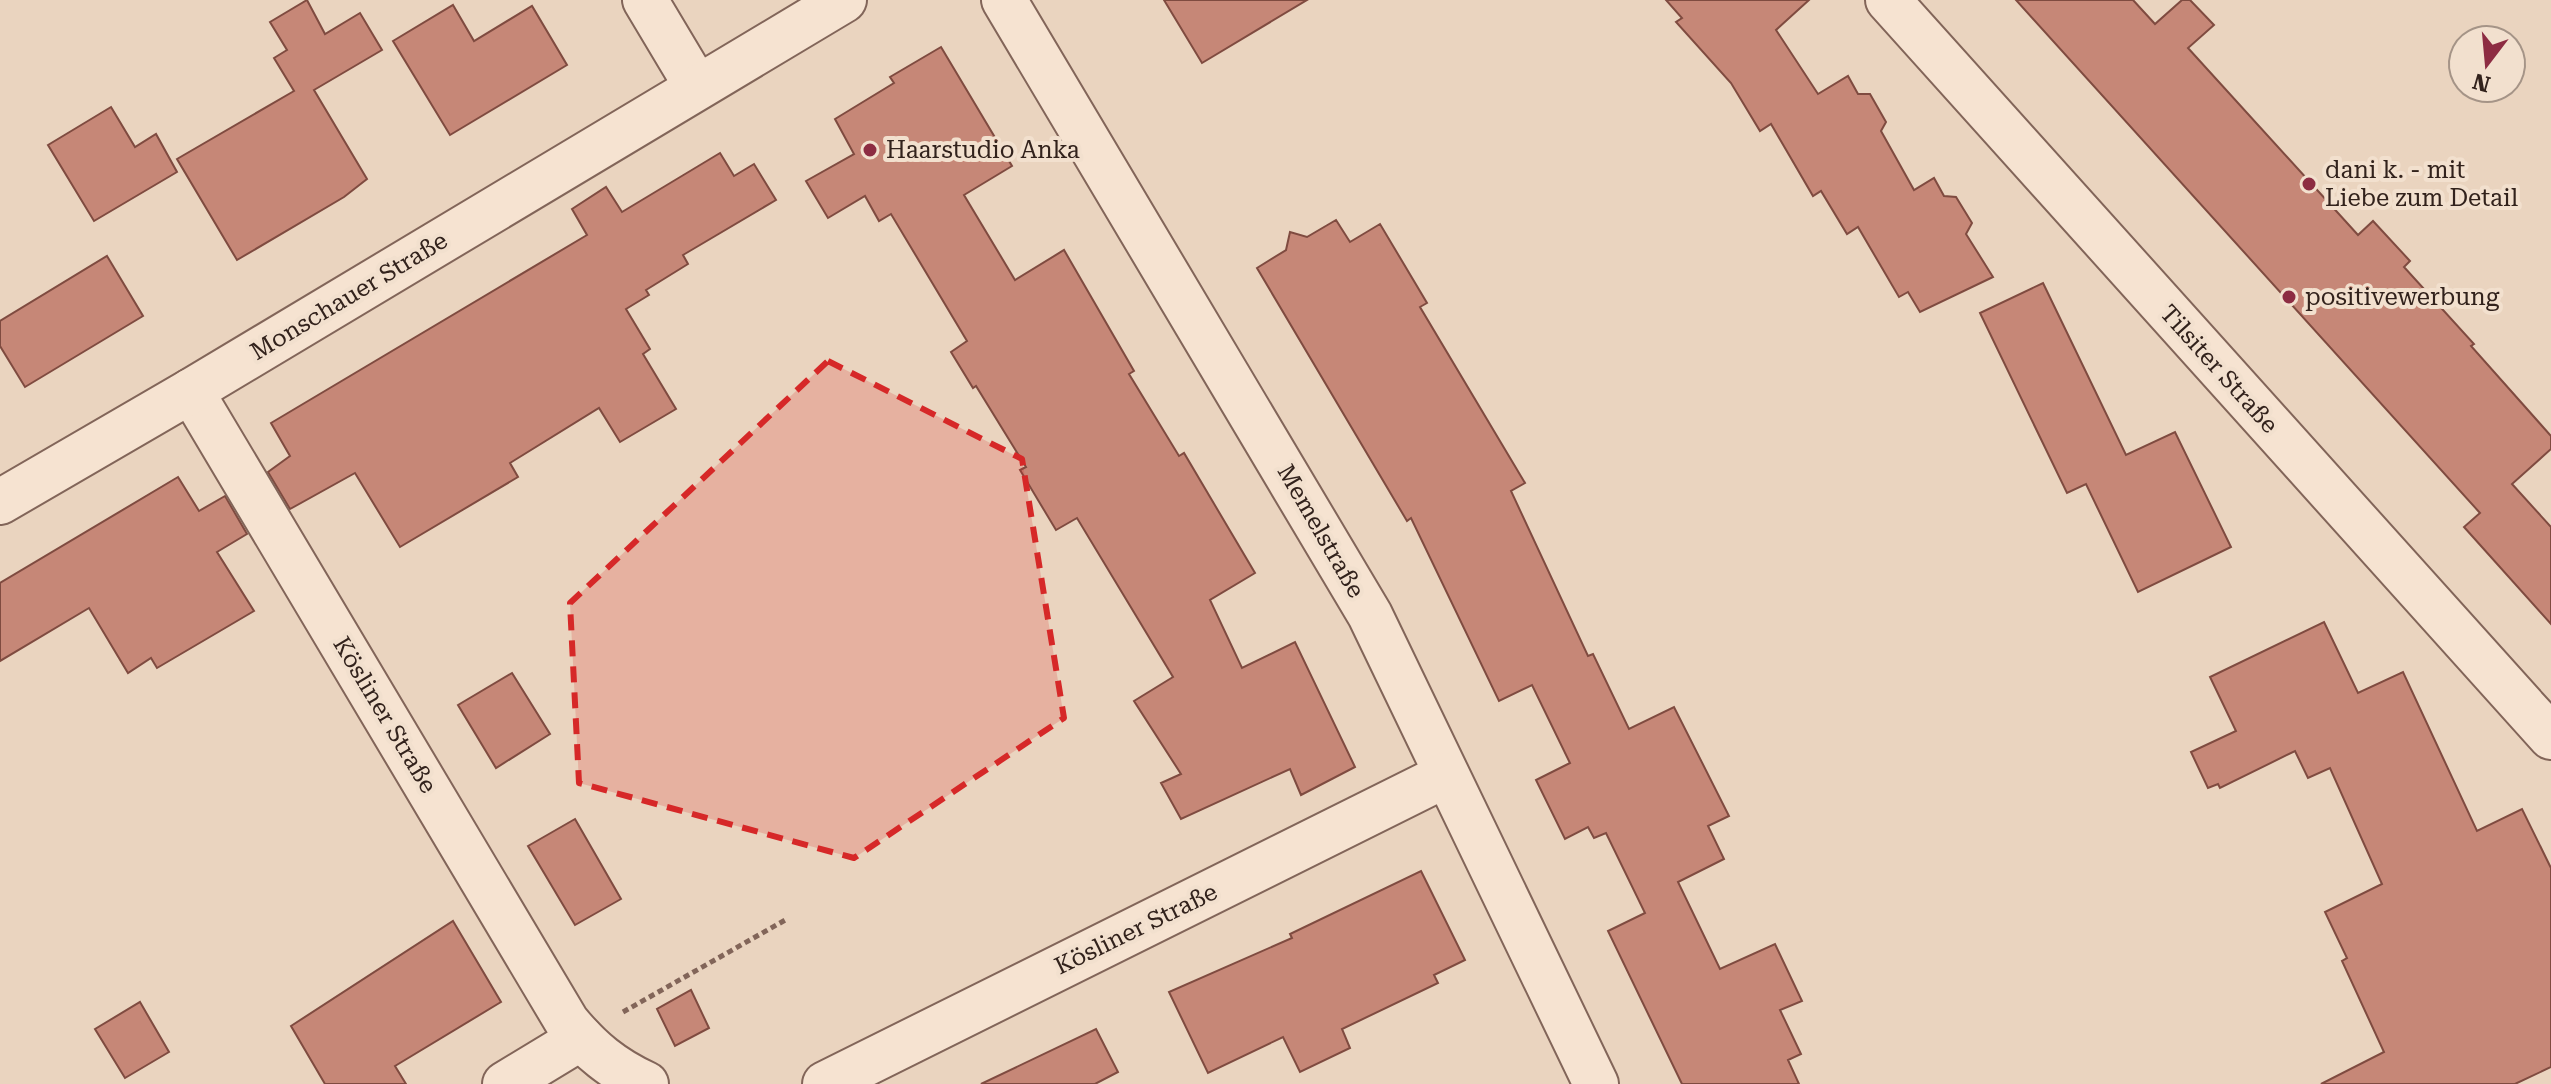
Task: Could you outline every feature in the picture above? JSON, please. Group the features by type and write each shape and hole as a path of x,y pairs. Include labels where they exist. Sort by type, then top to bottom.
{"street":[{"path":"645,0 697,87"},
{"name":"Monschauer Straße","path":"0,502 844,0"},
{"name":"Memelstraße","path":"1004,0 1356,591 1596,1084"},
{"name":"Tilsiter Straße","path":"1888,0 2551,737"},
{"name":"Kösliner Straße","path":"191,391 567,1022 612,1066 646,1084"},
{"name":"Kösliner Straße","path":"825,1084 1446,775"},
{"path":"505,1084 581,1038"}],"path":[{"path":"581,1038 787,919"}],"highlighted area":[{"path":"828,361 1022,459 1064,718 854,858 579,783 570,603"}],"building":[{"path":"307,0 325,34 360,13 382,50 314,90 367,179 344,197 237,260 177,159 294,91 274,58 287,50 270,22"},
{"path":"1164,0 1307,0 1202,63"},
{"path":"1666,0 1809,0 1776,30 1818,94 1848,76 1858,94 1870,94 1886,122 1881,131 1914,190 1934,178 1944,196 1956,197 1972,223 1966,234 1993,277 1920,312 1908,292 1899,297 1858,227 1847,234 1821,191 1813,196 1771,124 1760,131 1731,83 1676,22 1682,18"},
{"path":"2016,0 2133,0 2155,24 2182,0 2190,0 2214,25 2188,48 2358,235 2373,221 2410,261 2404,267 2551,436 2551,449 2512,484 2551,527 2551,624 2464,527 2480,513"},
{"path":"453,5 474,41 532,6 567,65 450,135 393,41"},
{"path":"941,47 1012,166 964,195 1015,280 1064,250 1134,371 1129,374 1179,456 1184,453 1255,573 1210,600 1242,668 1295,642 1355,767 1301,795 1290,769 1181,819 1161,783 1181,774 1134,701 1173,677 1077,518 1056,530 1020,470 1026,467 951,352 967,341 891,214 879,221 865,196 828,218 806,181 854,154 835,119 894,83 890,77"},
{"path":"111,107 135,147 156,134 177,172 94,221 48,145"},
{"path":"720,153 734,176 754,164 776,200 683,255 688,264 646,290 649,295 626,309 650,349 643,354 676,409 620,442 599,408 510,463 518,477 400,547 355,473 290,509 268,472 290,456 271,423 587,235 572,209 606,187 622,212"},
{"path":"1336,220 1350,242 1380,224 1427,303 1420,307 1525,483 1511,491 1588,656 1593,654 1629,729 1674,707 1729,816 1708,826 1724,859 1678,882 1720,969 1775,944 1802,1001 1780,1010 1801,1054 1788,1060 1799,1084 1682,1084 1608,931 1645,913 1606,833 1594,838 1588,827 1565,839 1536,780 1570,763 1532,685 1499,701 1411,518 1407,521 1257,268 1286,250 1290,232 1307,237"},
{"path":"107,256 143,316 25,387 0,346 0,321"},
{"path":"2043,283 2126,455 2175,432 2231,547 2138,592 2086,484 2067,493 1980,313"},
{"path":"178,477 199,511 225,496 247,534 217,552 254,611 157,668 151,658 128,673 89,608 0,661 0,583"},
{"path":"2324,622 2358,693 2403,672 2477,831 2522,809 2551,868 2551,1067 2515,1084 2321,1084 2384,1052 2342,961 2347,958 2325,912 2382,884 2330,768 2308,778 2295,751 2220,788 2218,784 2208,788 2191,752 2236,731 2210,677"},
{"path":"512,673 550,734 496,768 458,705"},
{"path":"575,819 621,899 575,925 528,846"},
{"path":"1421,871 1465,960 1434,975 1438,983 1342,1029 1350,1048 1300,1072 1283,1037 1208,1073 1169,992 1292,938 1290,934"},
{"path":"453,921 501,1002 395,1066 406,1084 325,1084 291,1026"},
{"path":"691,990 709,1028 675,1046 657,1009"},
{"path":"140,1002 169,1052 125,1078 95,1029"},
{"path":"1096,1029 1118,1072 1095,1084 981,1084"}],"place":[{"name":"Haarstudio Anka","path":"870,150"},
{"name":"dani k. - mit Liebe zum Detail","path":"2309,184"},
{"name":"positivewerbung","path":"2289,297"}]}
